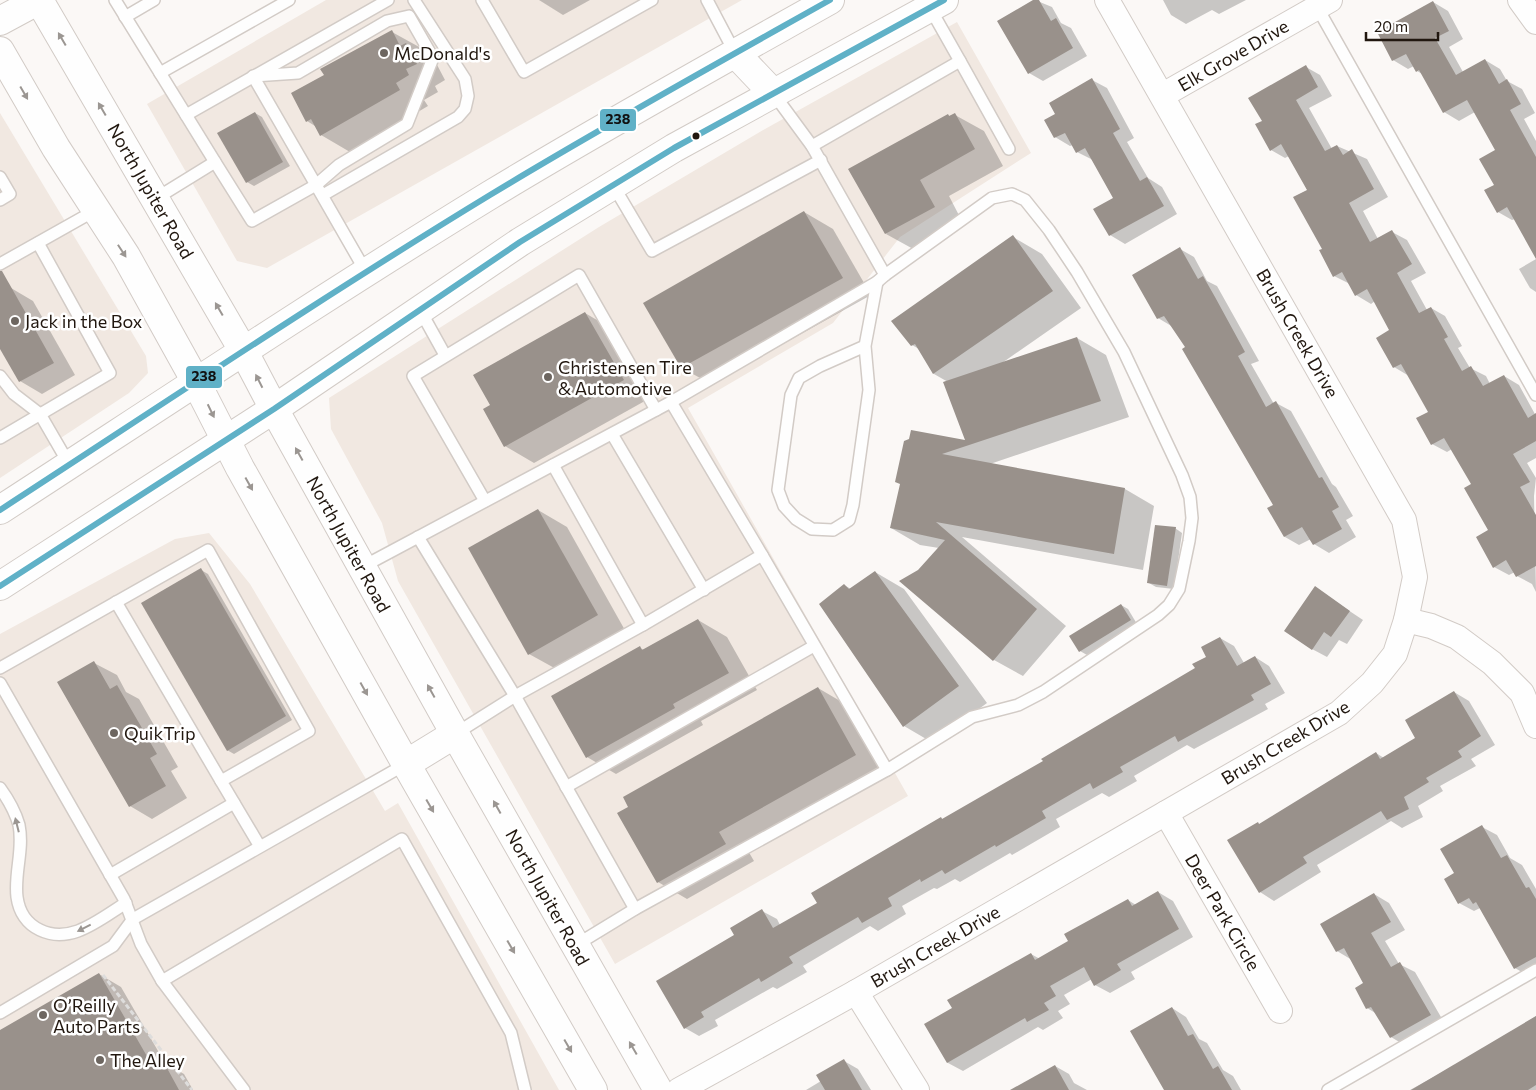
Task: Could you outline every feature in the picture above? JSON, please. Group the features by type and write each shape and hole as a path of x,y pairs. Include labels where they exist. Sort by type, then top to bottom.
{"main road":[{"path":"0,21 39,0"},
{"name":"North Jupiter Road","path":"39,0 244,352 455,734 658,1090"},
{"path":"4,503 69,464 366,272 518,178 830,0"},
{"path":"0,586 226,441 520,242 674,148 937,4"},
{"path":"0,51 56,148 126,256 196,382 226,441 406,764 593,1090"},
{"path":"735,53 773,93"},
{"path":"406,764 455,734"}],"street":[{"name":"Brush Creek Drive","path":"679,1090 856,992 1339,713 1372,683 1395,654 1406,620 1414,577 1404,520 1108,0"},
{"path":"1520,0 1536,22"},
{"name":"Elk Grove Drive","path":"1163,95 1324,4"},
{"path":"1406,620 1431,626 1456,637 1492,663 1522,693 1536,726"},
{"name":"Deer Park Circle","path":"1166,813 1280,1011"},
{"path":"856,992 917,1090"}],"lane":[{"path":"115,0 252,221 316,185 339,166 408,124 432,58 410,16 387,21 298,73 253,76"},
{"path":"125,16 154,0"},
{"path":"160,73 289,0"},
{"path":"186,115 388,0"},
{"path":"323,195 458,117 465,109 468,96 465,80 414,0"},
{"path":"482,0 524,72 652,0"},
{"path":"712,2 735,53"},
{"path":"937,4 960,60 1009,149"},
{"path":"1324,4 1536,395"},
{"path":"812,146 960,60"},
{"path":"253,76 366,272"},
{"path":"773,93 812,146 881,278 865,346 869,390 853,505 849,520 833,530 812,530 796,519 784,506 778,490 791,395 799,378 820,366 865,346"},
{"path":"613,185 652,251 820,160"},
{"path":"155,199 215,162"},
{"path":"0,177 10,194 0,200"},
{"path":"362,567 671,402 881,278 992,198 1012,194 1025,200 1035,210 1078,272 1124,352 1182,475 1190,497 1192,518 1179,589 1170,605 1044,692 1018,705 972,717 887,770 634,909 574,945"},
{"path":"0,264 96,210"},
{"path":"0,438 110,373 38,243"},
{"path":"485,501 413,376 579,276 656,410"},
{"path":"420,310 445,355"},
{"path":"0,376 14,394 40,414 69,464"},
{"path":"671,402 887,770"},
{"path":"612,434 704,590"},
{"path":"553,465 643,625"},
{"path":"418,537 514,696 634,909"},
{"path":"0,668 208,550 309,731 221,781"},
{"path":"455,734 514,696 643,625 762,555"},
{"path":"116,602 260,845"},
{"path":"566,787 814,646"},
{"path":"0,683 126,903 141,944 162,981 244,1090"},
{"path":"0,1013 113,946 133,919 260,845 406,764"},
{"path":"0,788 10,803 18,825 22,848 17,877 17,898 30,926 49,935 68,935 83,929 126,903"},
{"path":"110,875 234,803"},
{"path":"162,981 402,839 511,1033 525,1090"},
{"path":"1328,1090 1536,970"}],"path":[{"path":"104,975 192,1090"}],"shaded area":[{"path":"326,0 742,0 267,268 237,261 147,104"},
{"path":"957,22 1031,153 900,237 833,323 688,408 908,796 615,964 398,581 382,523 331,429 329,398 599,227 765,129"},
{"path":"0,113 146,356 148,373 129,393 0,478"},
{"path":"209,533 250,584 385,811 398,803 559,1090 0,1090 0,634 175,539"}],"building":[{"path":"1033,0 1039,0 1051,21 1056,18 1073,48 1028,74 997,21"},
{"path":"1433,1 1449,31 1435,38 1456,75 1485,59 1499,84 1507,79 1521,104 1510,110 1536,157 1536,259 1507,207 1497,213 1484,190 1494,185 1479,159 1495,150 1467,100 1443,113 1419,70 1416,72 1406,54 1392,61 1377,32"},
{"path":"392,30 400,46 406,43 417,64 406,69 409,75 396,83 400,90 320,136 311,119 306,122 291,93 324,75 320,69"},
{"path":"1306,65 1318,87 1296,100 1325,151 1337,145 1343,155 1352,149 1374,189 1349,203 1370,242 1392,230 1412,264 1397,273 1419,313 1431,307 1448,337 1444,339 1462,371 1471,366 1483,386 1504,375 1528,418 1536,413 1536,441 1513,454 1530,482 1520,487 1536,515 1536,566 1516,577 1506,560 1493,568 1476,537 1488,530 1464,488 1471,484 1444,438 1431,445 1416,418 1428,412 1401,364 1393,368 1376,338 1389,330 1367,289 1355,296 1342,272 1333,277 1319,250 1322,249 1293,197 1307,190 1281,144 1270,151 1255,124 1262,121 1248,98"},
{"path":"1092,78 1120,129 1113,133 1140,181 1147,177 1164,206 1109,236 1093,209 1113,198 1085,148 1076,153 1065,133 1054,138 1044,120 1055,114 1049,103"},
{"path":"255,112 283,162 246,183 217,133"},
{"path":"955,113 975,149 920,180 935,207 885,234 848,169 948,114 949,116"},
{"path":"804,211 843,278 681,368 643,303"},
{"path":"1013,235 1053,291 933,374 915,344 911,346 891,321"},
{"path":"1180,247 1198,279 1203,276 1245,352 1238,356 1266,407 1276,401 1319,478 1322,477 1339,507 1332,511 1342,529 1313,545 1302,527 1284,537 1267,508 1273,505 1182,349 1185,347 1164,316 1157,319 1132,275"},
{"name":"Jack in the Box","path":"0,271 2,271 54,363 19,382 0,349"},
{"name":"Christensen Tire & Automotive","path":"585,312 624,380 504,447 483,409 490,405 473,375"},
{"path":"1077,337 1101,401 942,454 1125,488 1114,554 936,522 1037,609 993,661 899,581 918,570 945,540 890,528 900,484 895,482 904,441 909,439 911,430 965,440 943,382"},
{"path":"538,509 598,615 528,655 468,548"},
{"path":"1155,525 1176,527 1167,586 1147,583"},
{"path":"201,568 286,716 227,751 141,603"},
{"path":"875,571 959,686 903,727 819,604 844,584 849,589"},
{"path":"1315,586 1350,611 1331,637 1324,632 1312,650 1284,631"},
{"path":"1121,604 1131,620 1079,652 1069,636"},
{"path":"698,619 729,673 673,704 675,708 586,758 551,696 640,646 642,650"},
{"path":"1220,637 1237,666 1255,656 1271,684 1251,695 1254,700 1178,742 1175,736 1120,767 1123,772 1093,789 1090,783 1042,811 1046,818 996,847 995,845 945,874 942,870 921,882 920,879 888,898 892,906 862,923 858,917 789,957 793,963 761,982 759,978 701,1012 704,1017 684,1029 656,981 734,935 730,928 762,909 773,928 817,903 811,893 941,817 942,819 1043,761 1041,759 1195,668 1192,664 1206,657 1201,647"},
{"path":"94,661 110,689 117,685 157,754 150,758 166,786 129,807 57,682"},
{"path":"818,687 856,755 719,832 726,844 657,883 617,813 628,807 623,797"},
{"path":"1454,691 1481,736 1458,751 1462,757 1426,778 1429,782 1404,797 1409,809 1387,820 1381,811 1303,857 1307,863 1259,893 1227,840 1258,822 1259,824 1376,752 1380,759 1415,738 1405,720"},
{"path":"1482,825 1501,858 1507,855 1526,888 1529,887 1536,899 1536,957 1514,969 1476,902 1473,904 1469,898 1458,904 1444,879 1454,873 1440,849"},
{"path":"1158,891 1179,929 1117,964 1121,970 1094,986 1084,967 1050,986 1056,996 1044,1003 1049,1010 1027,1022 1025,1018 947,1063 924,1024 952,1008 947,1000 1031,953 1035,960 1068,941 1064,934 1128,899 1132,906"},
{"path":"1374,893 1391,922 1371,933 1391,967 1400,962 1431,1015 1390,1038 1371,1007 1366,1009 1355,988 1363,983 1344,948 1336,952 1320,924"},
{"path":"99,973 152,1065 162,1059 179,1090 0,1090 0,1030"},
{"path":"1172,1007 1188,1036 1193,1034 1213,1069 1218,1066 1232,1090 1164,1090 1130,1031"},
{"path":"1536,1016 1536,1085 1528,1090 1411,1090"},
{"path":"844,1059 862,1090 825,1090 816,1075"},
{"path":"1055,1065 1069,1090 1010,1090"}],"transit line":[{"name":"238","path":"0,510 428,233 617,120 830,0"},
{"name":"238","path":"0,586 274,409 520,242 674,148 944,0"}],"place":[{"name":"McDonald's","path":"384,53"},
{"name":"Jack in the Box","path":"15,321"},
{"name":"Christensen Tire & Automotive","path":"548,377"},
{"name":"QuikTrip","path":"114,733"},
{"name":"O’Reilly Auto Parts","path":"43,1015"},
{"name":"The Alley","path":"100,1060"}]}
